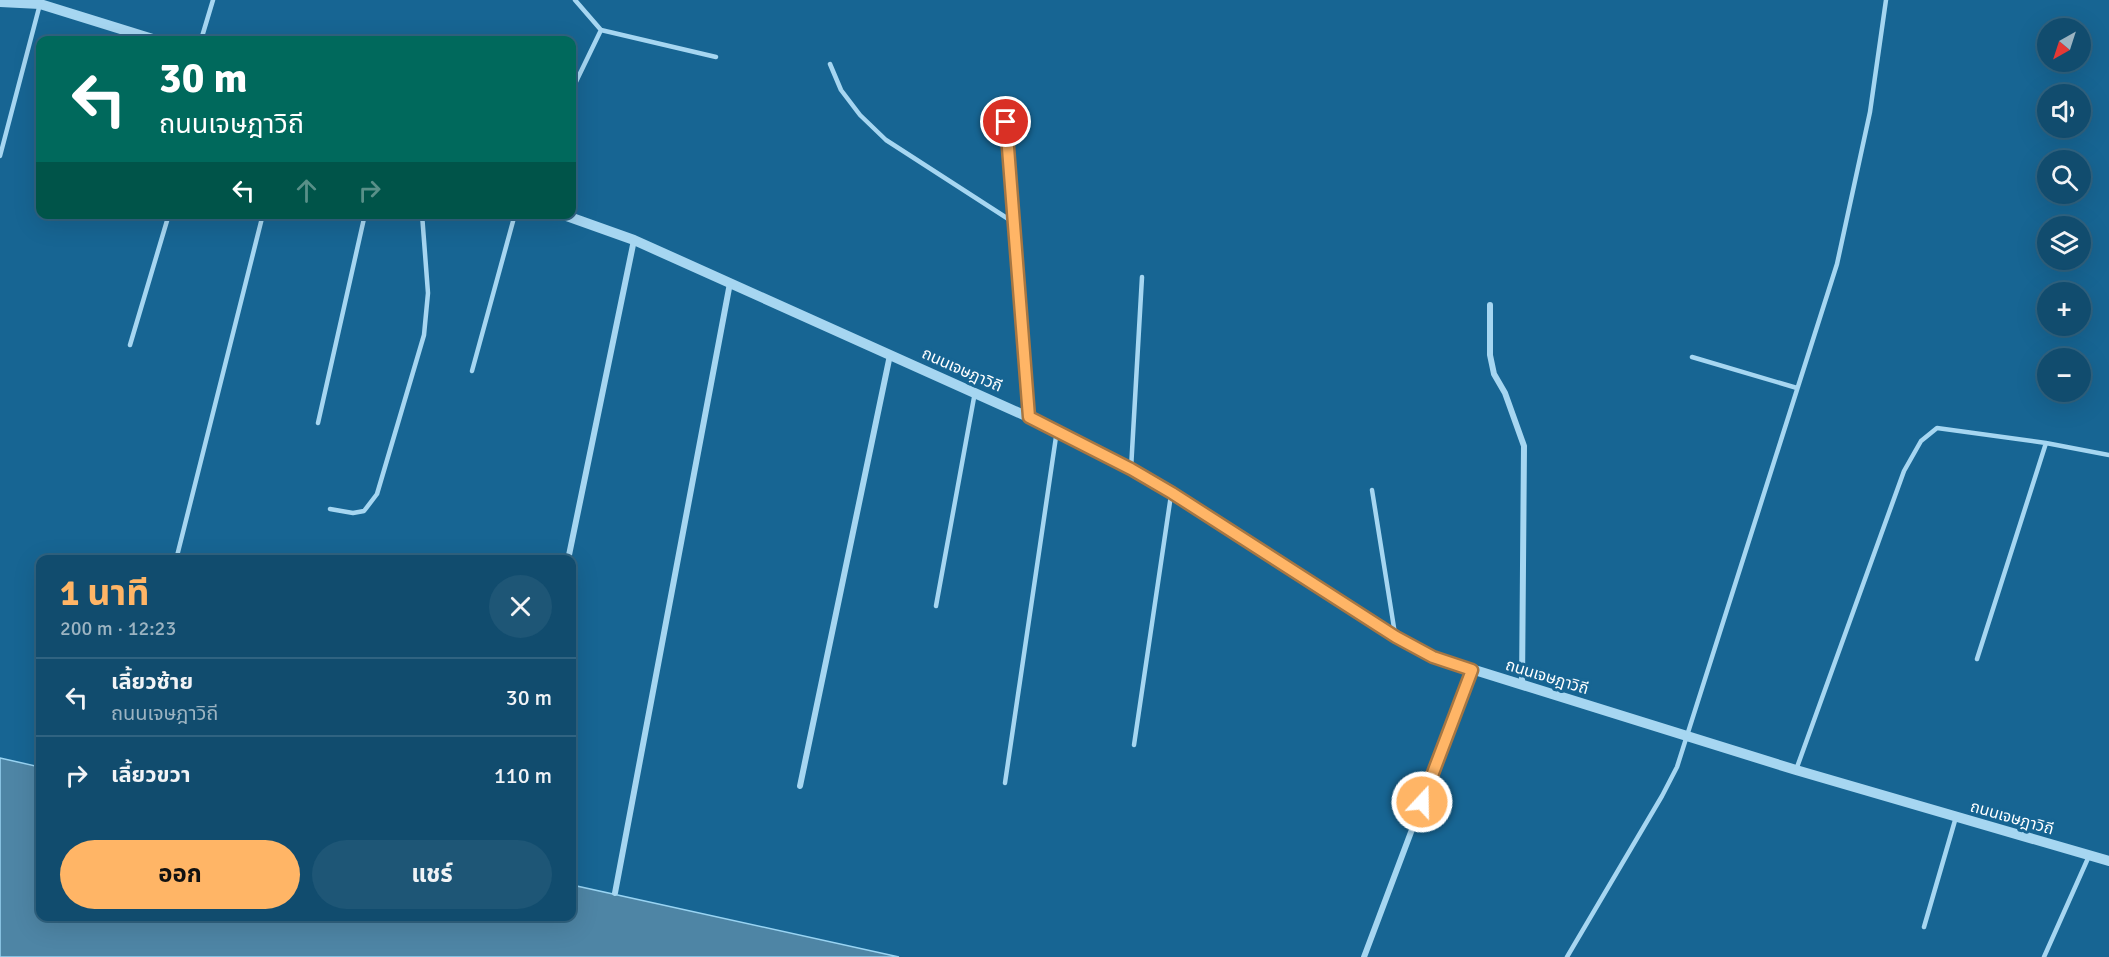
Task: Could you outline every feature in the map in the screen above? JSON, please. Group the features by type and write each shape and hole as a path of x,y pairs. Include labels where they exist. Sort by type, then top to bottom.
{"street":[{"path":"0,2 40,4 143,36"},
{"name":"ถนนเจษฎาวิถี","path":"575,219 633,240 730,282 1056,430 1172,493 1396,637 1433,657 1796,771 2109,861"},
{"path":"569,555 633,240"},
{"path":"615,893 730,282"},
{"path":"1490,305 1490,355 1494,374 1505,393 1524,446 1522,685"},
{"path":"800,786 890,354"},
{"path":"1364,957 1472,670"}],"lane":[{"path":"202,36 213,0"},
{"path":"574,0 600,30 716,57"},
{"path":"1567,957 1677,767 1837,264 1870,112 1886,0"},
{"path":"0,156 40,4"},
{"path":"576,81 600,30"},
{"path":"830,64 841,90 860,115 886,140 1013,222"},
{"path":"1004,102 1029,417"},
{"path":"130,345 168,219"},
{"path":"177,555 262,219"},
{"path":"318,423 364,219"},
{"path":"330,509 353,513 364,511 377,494 424,335 428,293 422,219"},
{"path":"472,371 514,219"},
{"path":"1131,469 1142,277"},
{"path":"1692,357 1797,388"},
{"path":"936,606 975,393"},
{"path":"1796,771 1904,471 1922,441 1938,428 2046,443 2109,455"},
{"path":"1005,783 1056,430"},
{"path":"1977,659 2046,443"},
{"path":"1372,490 1396,637"},
{"path":"1134,745 1172,493"},
{"path":"1924,927 1956,817"},
{"path":"2044,957 2089,856"}],"water":[{"path":"0,758 36,766 36,921 576,921 576,886 899,957 0,957"}],"route":[{"path":"1006,122 1029,417 1131,469 1172,493 1396,637 1433,657 1472,670 1422,802"}]}
